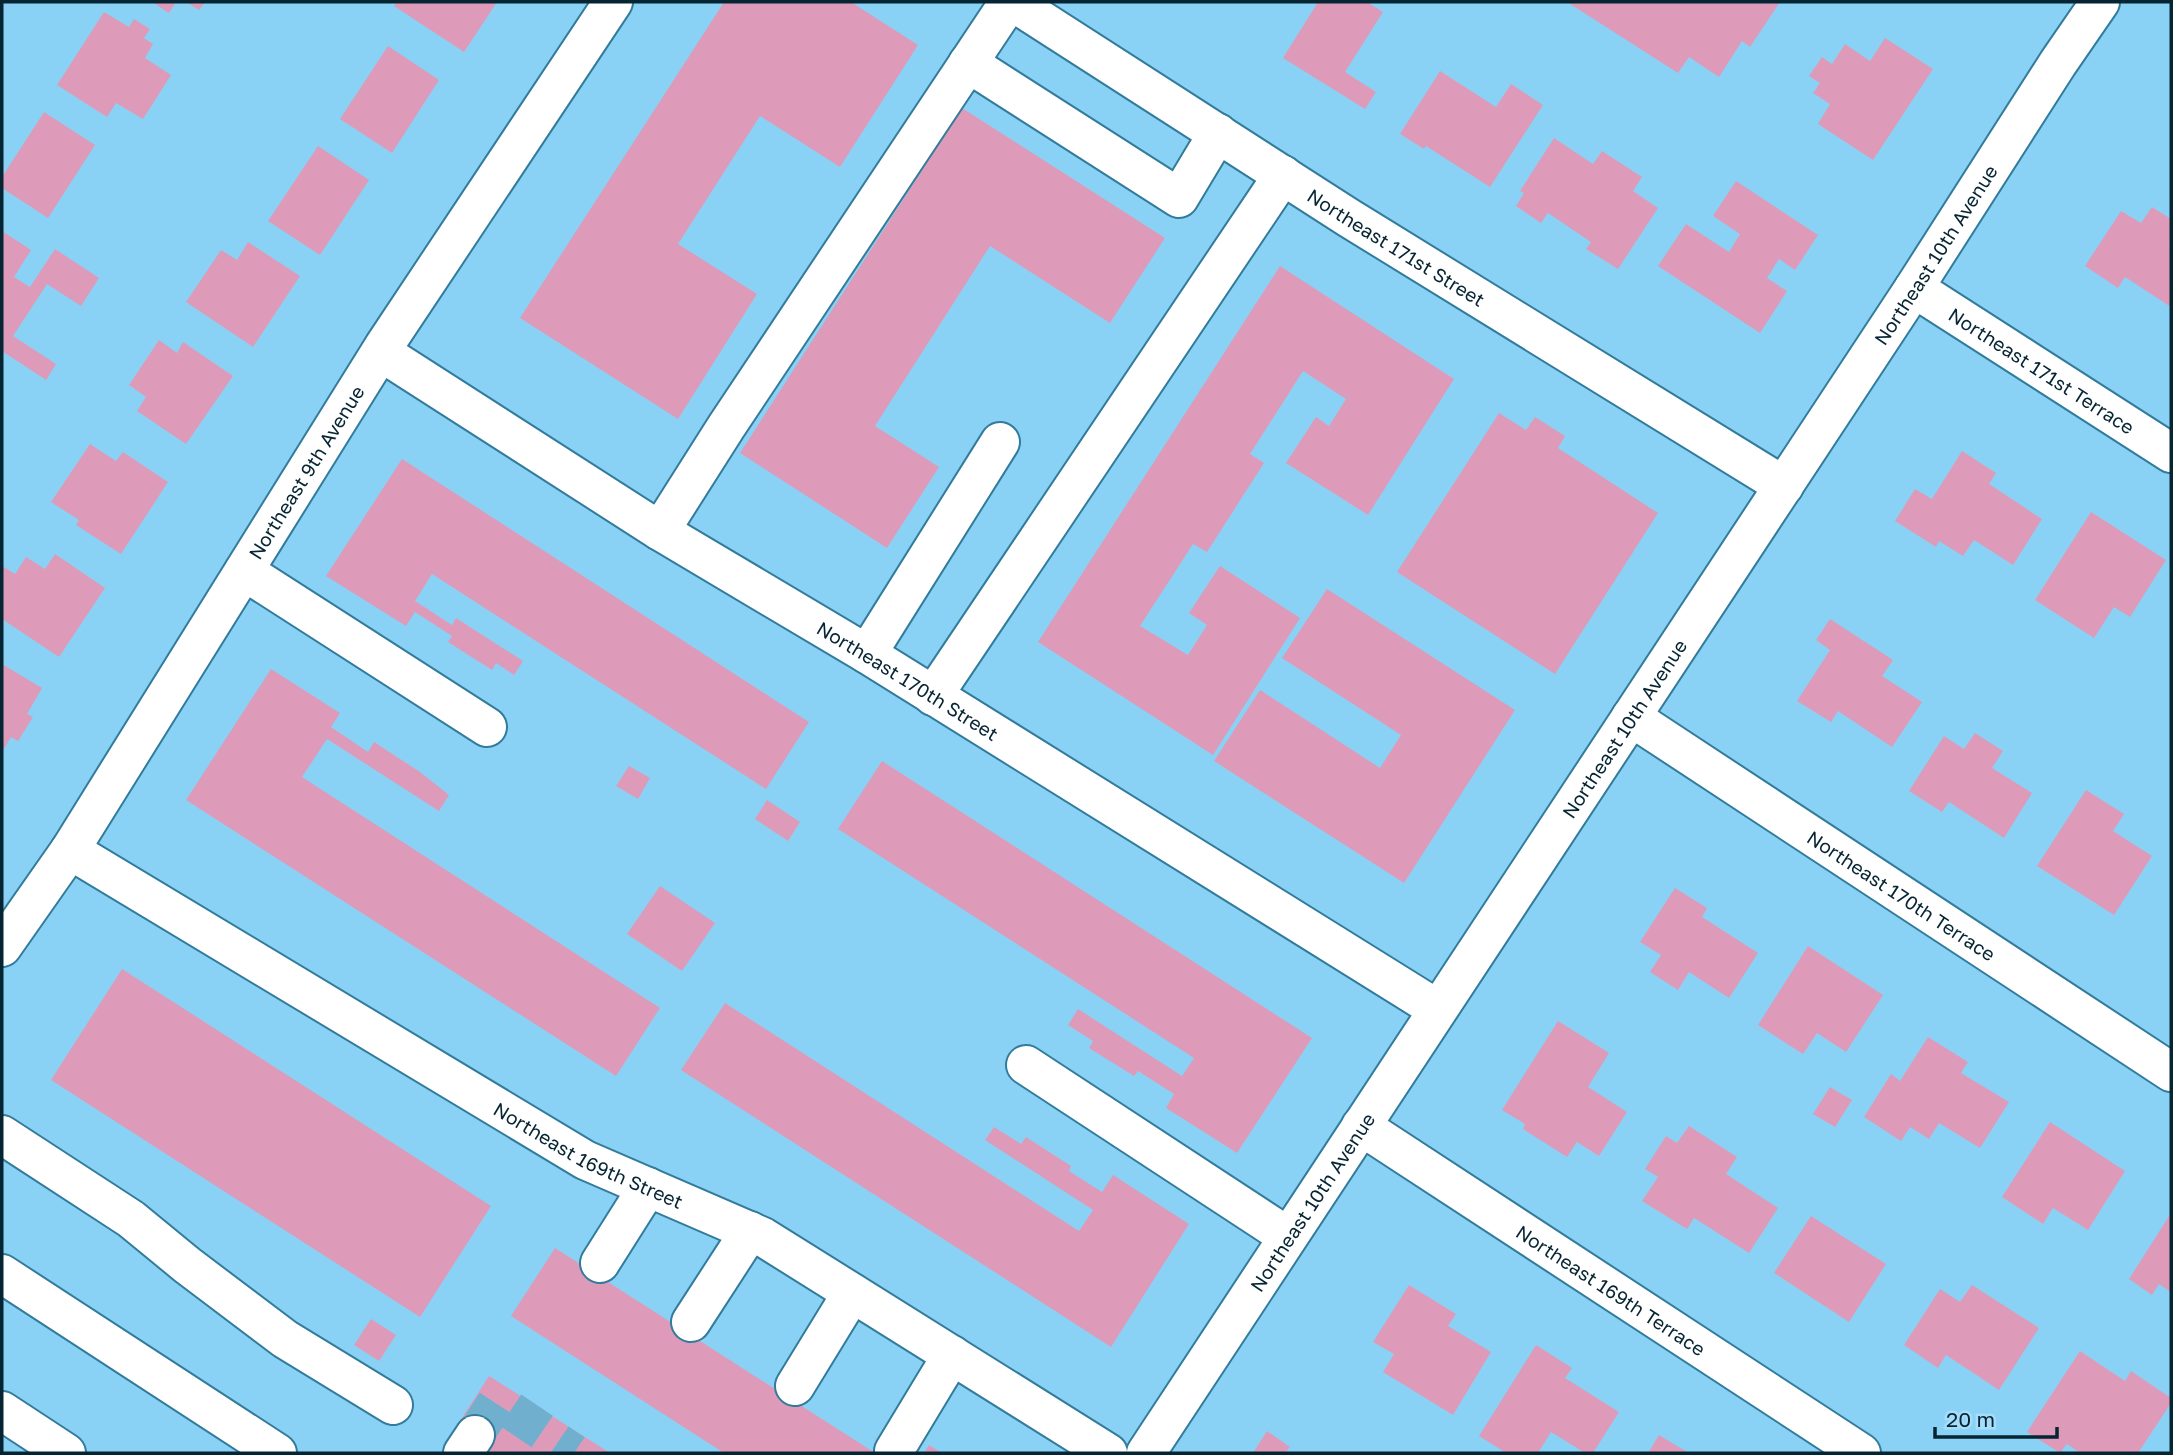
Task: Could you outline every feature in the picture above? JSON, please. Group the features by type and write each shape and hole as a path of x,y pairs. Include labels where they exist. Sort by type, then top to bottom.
{"street":[{"name":"Northeast 9th Avenue","path":"2,947 70,850 381,352 613,2"},
{"path":"660,531 726,427 1011,2"},
{"name":"Northeast 171st Street","path":"1011,2 1283,175 1784,486"},
{"name":"Northeast 10th Avenue","path":"1146,1453 1914,288 2057,63 2100,2"},
{"path":"968,63 1179,198 1218,133"},
{"path":"933,696 1283,175"},
{"name":"Northeast 171st Terrace","path":"1914,288 2171,453"},
{"name":"Northeast 170th Street","path":"381,352 660,531 867,654 1437,1009"},
{"path":"867,654 1000,442"},
{"path":"244,571 487,727"},
{"name":"Northeast 170th Terrace","path":"1630,717 2171,1072"},
{"name":"Northeast 169th Street","path":"70,850 585,1160 763,1237 1108,1453"},
{"path":"1026,1065 1287,1236"},
{"name":"Northeast 169th Terrace","path":"1361,1126 1861,1453"},
{"path":"2,1135 131,1219 285,1339 393,1405"},
{"path":"600,1263 648,1187"},
{"path":"691,1322 750,1231"},
{"path":"2,1274 278,1453"},
{"path":"795,1386 852,1293"},
{"path":"894,1451 952,1355"},
{"path":"2,1411 66,1453"}],"building":[{"path":"152,2 176,2 169,13"},
{"path":"186,2 205,2 199,10"},
{"path":"397,2 497,2 464,52 394,6"},
{"path":"724,2 851,2 918,45 840,167 760,116 678,244 757,294 678,419 520,318"},
{"path":"1318,2 1367,2 1383,12 1345,72 1376,92 1365,109 1283,58"},
{"path":"1567,2 1780,2 1750,47 1742,41 1719,77 1689,57 1678,73"},
{"path":"104,12 129,27 134,19 150,29 144,38 153,44 145,58 171,75 143,119 116,103 107,117 57,85"},
{"path":"1885,38 1933,69 1873,160 1818,124 1830,104 1813,93 1820,83 1809,76 1822,57 1832,64 1845,44 1870,61"},
{"path":"388,46 439,80 392,153 340,119"},
{"path":"1440,71 1496,107 1511,84 1543,105 1490,187 1426,146 1424,149 1400,134"},
{"path":"962,108 1165,238 1110,323 990,246 875,426 939,467 887,548 740,453"},
{"path":"44,112 95,145 48,218 2,188 2,177"},
{"path":"1554,138 1593,164 1602,151 1642,177 1633,191 1658,208 1618,269 1586,249 1591,242 1548,213 1541,223 1516,206 1524,193 1520,191"},
{"path":"318,146 369,180 320,255 268,221"},
{"path":"1736,181 1818,235 1795,270 1779,259 1767,278 1787,291 1760,333 1658,266 1686,224 1729,252 1740,234 1713,216"},
{"path":"2152,207 2171,219 2171,307 2125,277 2118,288 2085,266 2121,211 2141,223"},
{"path":"2,231 31,250 14,277 30,287 55,249 99,278 81,306 47,284 13,336 56,364 46,380 2,351"},
{"path":"248,242 300,276 253,347 186,302 221,250 237,260"},
{"path":"1280,266 1454,379 1368,515 1286,463 1316,417 1329,426 1346,399 1303,371 1250,454 1264,463 1207,552 1193,544 1140,626 1188,655 1207,625 1189,613 1220,566 1300,618 1213,755 1038,642"},
{"path":"159,340 177,353 183,342 233,376 186,444 137,411 146,397 129,385"},
{"path":"1499,413 1526,430 1535,417 1565,436 1558,448 1658,513 1555,674 1397,572"},
{"path":"90,444 116,461 123,452 168,482 121,554 76,525 79,520 51,502"},
{"path":"1962,451 1996,473 1989,484 2042,519 2013,565 1974,540 1963,556 1939,541 1936,547 1895,521 1915,489 1932,499"},
{"path":"402,459 809,722 766,789 432,574 415,601 452,625 456,618 523,661 514,675 496,663 492,670 448,642 452,636 415,612 406,626 326,576"},
{"path":"2091,512 2166,560 2130,617 2114,607 2094,638 2035,600"},
{"path":"55,554 105,588 59,657 2,619 2,566 15,574 26,557 45,569"},
{"path":"1327,589 1515,710 1404,883 1214,761 1260,690 1380,768 1401,735 1282,658"},
{"path":"1830,619 1893,660 1882,676 1922,702 1892,747 1838,711 1831,722 1797,701 1830,650 1816,640"},
{"path":"2,664 42,688 27,714 33,717 18,741 11,737 2,752"},
{"path":"271,669 340,713 331,727 368,752 374,742 449,795 439,811 327,739 302,777 660,1008 616,1076 186,800"},
{"path":"1975,733 2003,751 1992,768 2032,793 2004,838 1949,802 1942,812 1909,791 1944,736 1964,749"},
{"path":"882,761 1312,1038 1237,1153 1166,1108 1174,1094 1138,1071 1134,1076 1089,1048 1093,1041 1068,1025 1078,1009 1182,1076 1194,1058 838,829"},
{"path":"629,766 650,778 638,799 616,786"},
{"path":"2086,790 2124,814 2113,831 2152,856 2114,915 2037,866"},
{"path":"767,800 800,822 788,841 755,819"},
{"path":"660,886 715,923 682,971 627,934"},
{"path":"1675,888 1707,908 1702,917 1758,953 1729,998 1689,972 1678,990 1650,972 1661,955 1640,942"},
{"path":"1808,946 1883,995 1846,1052 1817,1033 1803,1054 1758,1025"},
{"path":"122,969 491,1206 420,1317 51,1080"},
{"path":"725,1003 1079,1231 1093,1210 985,1140 994,1127 1021,1144 1026,1137 1071,1166 1069,1171 1102,1192 1113,1175 1189,1224 1111,1347 681,1070"},
{"path":"1558,1021 1609,1053 1588,1087 1627,1112 1599,1156 1577,1142 1567,1157 1523,1129 1525,1124 1502,1110"},
{"path":"1928,1037 1968,1062 1961,1073 2009,1102 1980,1148 1939,1123 1929,1139 1910,1127 1901,1141 1864,1117 1891,1074 1900,1081"},
{"path":"1830,1087 1852,1100 1835,1127 1813,1114"},
{"path":"2050,1122 2125,1171 2088,1230 2053,1208 2043,1224 2002,1197"},
{"path":"1689,1126 1737,1157 1726,1174 1778,1208 1749,1253 1694,1218 1687,1229 1642,1201 1658,1177 1645,1169 1666,1136 1677,1143"},
{"path":"2171,1213 2171,1292 2159,1284 2152,1295 2129,1279"},
{"path":"1811,1216 1886,1264 1849,1322 1774,1273"},
{"path":"555,1248 875,1453 724,1453 511,1316"},
{"path":"1409,1285 1456,1314 1448,1326 1491,1352 1453,1415 1383,1372 1394,1354 1373,1342"},
{"path":"1972,1285 2039,1328 1999,1390 1946,1355 1938,1368 1904,1345 1940,1289 1960,1302"},
{"path":"371,1319 396,1335 379,1361 354,1345"},
{"path":"1536,1345 1572,1368 1565,1378 1619,1412 1593,1453 1585,1453 1551,1432 1538,1453 1506,1453 1479,1436"},
{"path":"2080,1351 2125,1381 2131,1371 2171,1398 2171,1403 2138,1453 2080,1453 2067,1444 2060,1453 2027,1432"},
{"path":"489,1376 610,1453 490,1453 473,1443 477,1437 458,1424"},
{"path":"1267,1431 1290,1447 1285,1453 1253,1453"},
{"path":"1659,1435 1677,1446 1689,1453 1648,1453"},
{"path":"929,1445 942,1453 924,1453"}],"tunnel":[{"path":"475,1435 497,1401 574,1453"}]}
